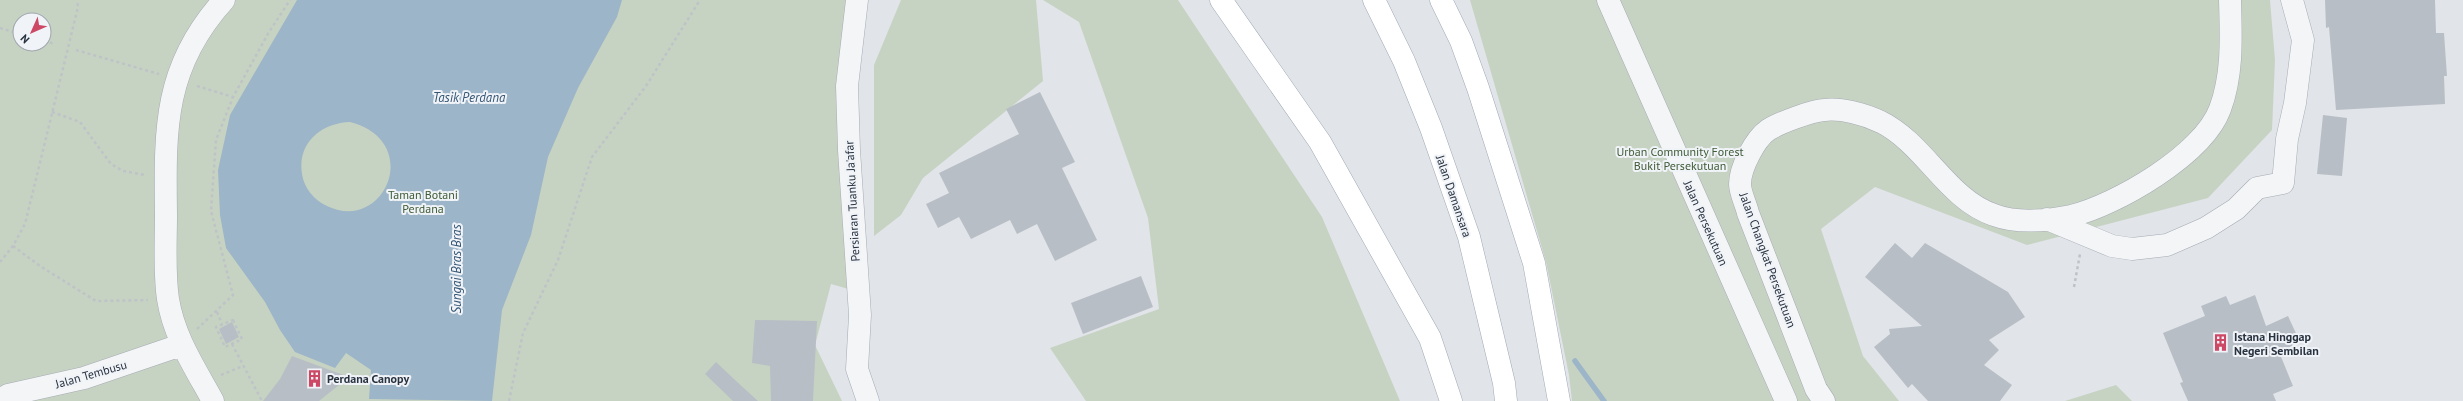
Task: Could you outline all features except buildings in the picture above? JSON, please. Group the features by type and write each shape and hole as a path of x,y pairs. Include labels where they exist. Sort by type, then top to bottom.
{"main road":[{"path":"1221,0 1320,142 1430,338 1451,401"},
{"name":"Jalan Damansara","path":"1374,0 1404,61 1428,122 1469,237 1504,383 1506,401"},
{"path":"1441,0 1461,41"},
{"path":"1450,0 1461,41 1534,263 1559,401"}],"street":[{"path":"213,401 181,345 168,300 165,179 167,125 176,78 191,46 224,0"},
{"name":"Persiaran Tuanku Ja'afar","path":"857,0 847,86 848,136 860,315 857,369 868,401"},
{"name":"Jalan Persekutuan","path":"1608,0 1786,401"},
{"name":"Jalan Changkat Persekutuan","path":"1824,401 1816,389 1751,220 1740,184 1747,156 1768,130 1823,110 1851,112 1880,122 1898,132 1965,198 1993,215 2019,221 2048,219 2072,215 2121,195 2171,166 2199,143 2220,110 2231,68 2230,0"},
{"name":"Jalan Changkat Persekutuan","path":"2048,219 2083,236 2112,246 2132,249 2167,245 2206,228 2236,209 2257,188 2283,183 2287,139 2295,103 2303,40 2292,0"},
{"name":"Jalan Tembusu","path":"0,400 8,395 84,378 181,345"},
{"path":"1555,373 1567,401"}],"path":[{"path":"0,262 13,246 25,224 78,7 76,0"},
{"path":"181,345 233,295 211,211 216,140 233,96 269,32 290,0"},
{"path":"509,401 523,333 558,260 592,156 646,86 700,0"},
{"path":"0,28 12,32"},
{"path":"76,50 165,76"},
{"path":"193,85 233,96"},
{"path":"52,112 80,122 104,156 123,171 165,179"},
{"path":"2074,287 2083,236"},
{"path":"13,246 40,266 96,301 152,300"},
{"path":"217,312 222,324"},
{"path":"233,320 242,339 225,347 216,327 222,324 233,320"},
{"path":"232,344 262,401"},
{"path":"219,376 243,366"}],"green space":[{"name":"Taman Botani Perdana","path":"0,0 847,0 852,290 831,284 815,345 842,401 0,401"},
{"path":"901,0 1036,0 1043,81 923,178 901,215 874,236 874,65"},
{"path":"1043,0 1178,0 1322,217 1400,401 1086,401 1050,348 1159,309 1148,218 1079,22"},
{"name":"Urban Community Forest Bukit Persekutuan","path":"1470,0 2270,0 2275,60 2272,130 2208,198 2027,245 1875,187 1821,229 1863,356 1899,401 1572,401 1569,375 1546,262"},
{"path":"2116,385 2132,401 2065,401"}],"water":[{"name":"Tasik Perdana","path":"297,0 622,0 617,17 578,88 548,157 531,235 502,310 492,401 369,399 371,370 346,353 335,368 295,352 280,330 265,302 226,248 220,215 218,170 230,115","holes":["350,122 373,132 386,147 391,164 388,182 379,197 365,207 348,211 327,206 314,197 307,189 303,179 301,163 307,144 313,137 330,126"]}],"waterway":[{"path":"1575,361 1604,401"}],"place":[{"name":"Istana Hinggap Negeri Sembilan","path":"2221,343"},
{"name":"Perdana Canopy","path":"314,378"}],"water label":[{"name":"Sungai Bras Bras","path":"456,269"}]}
